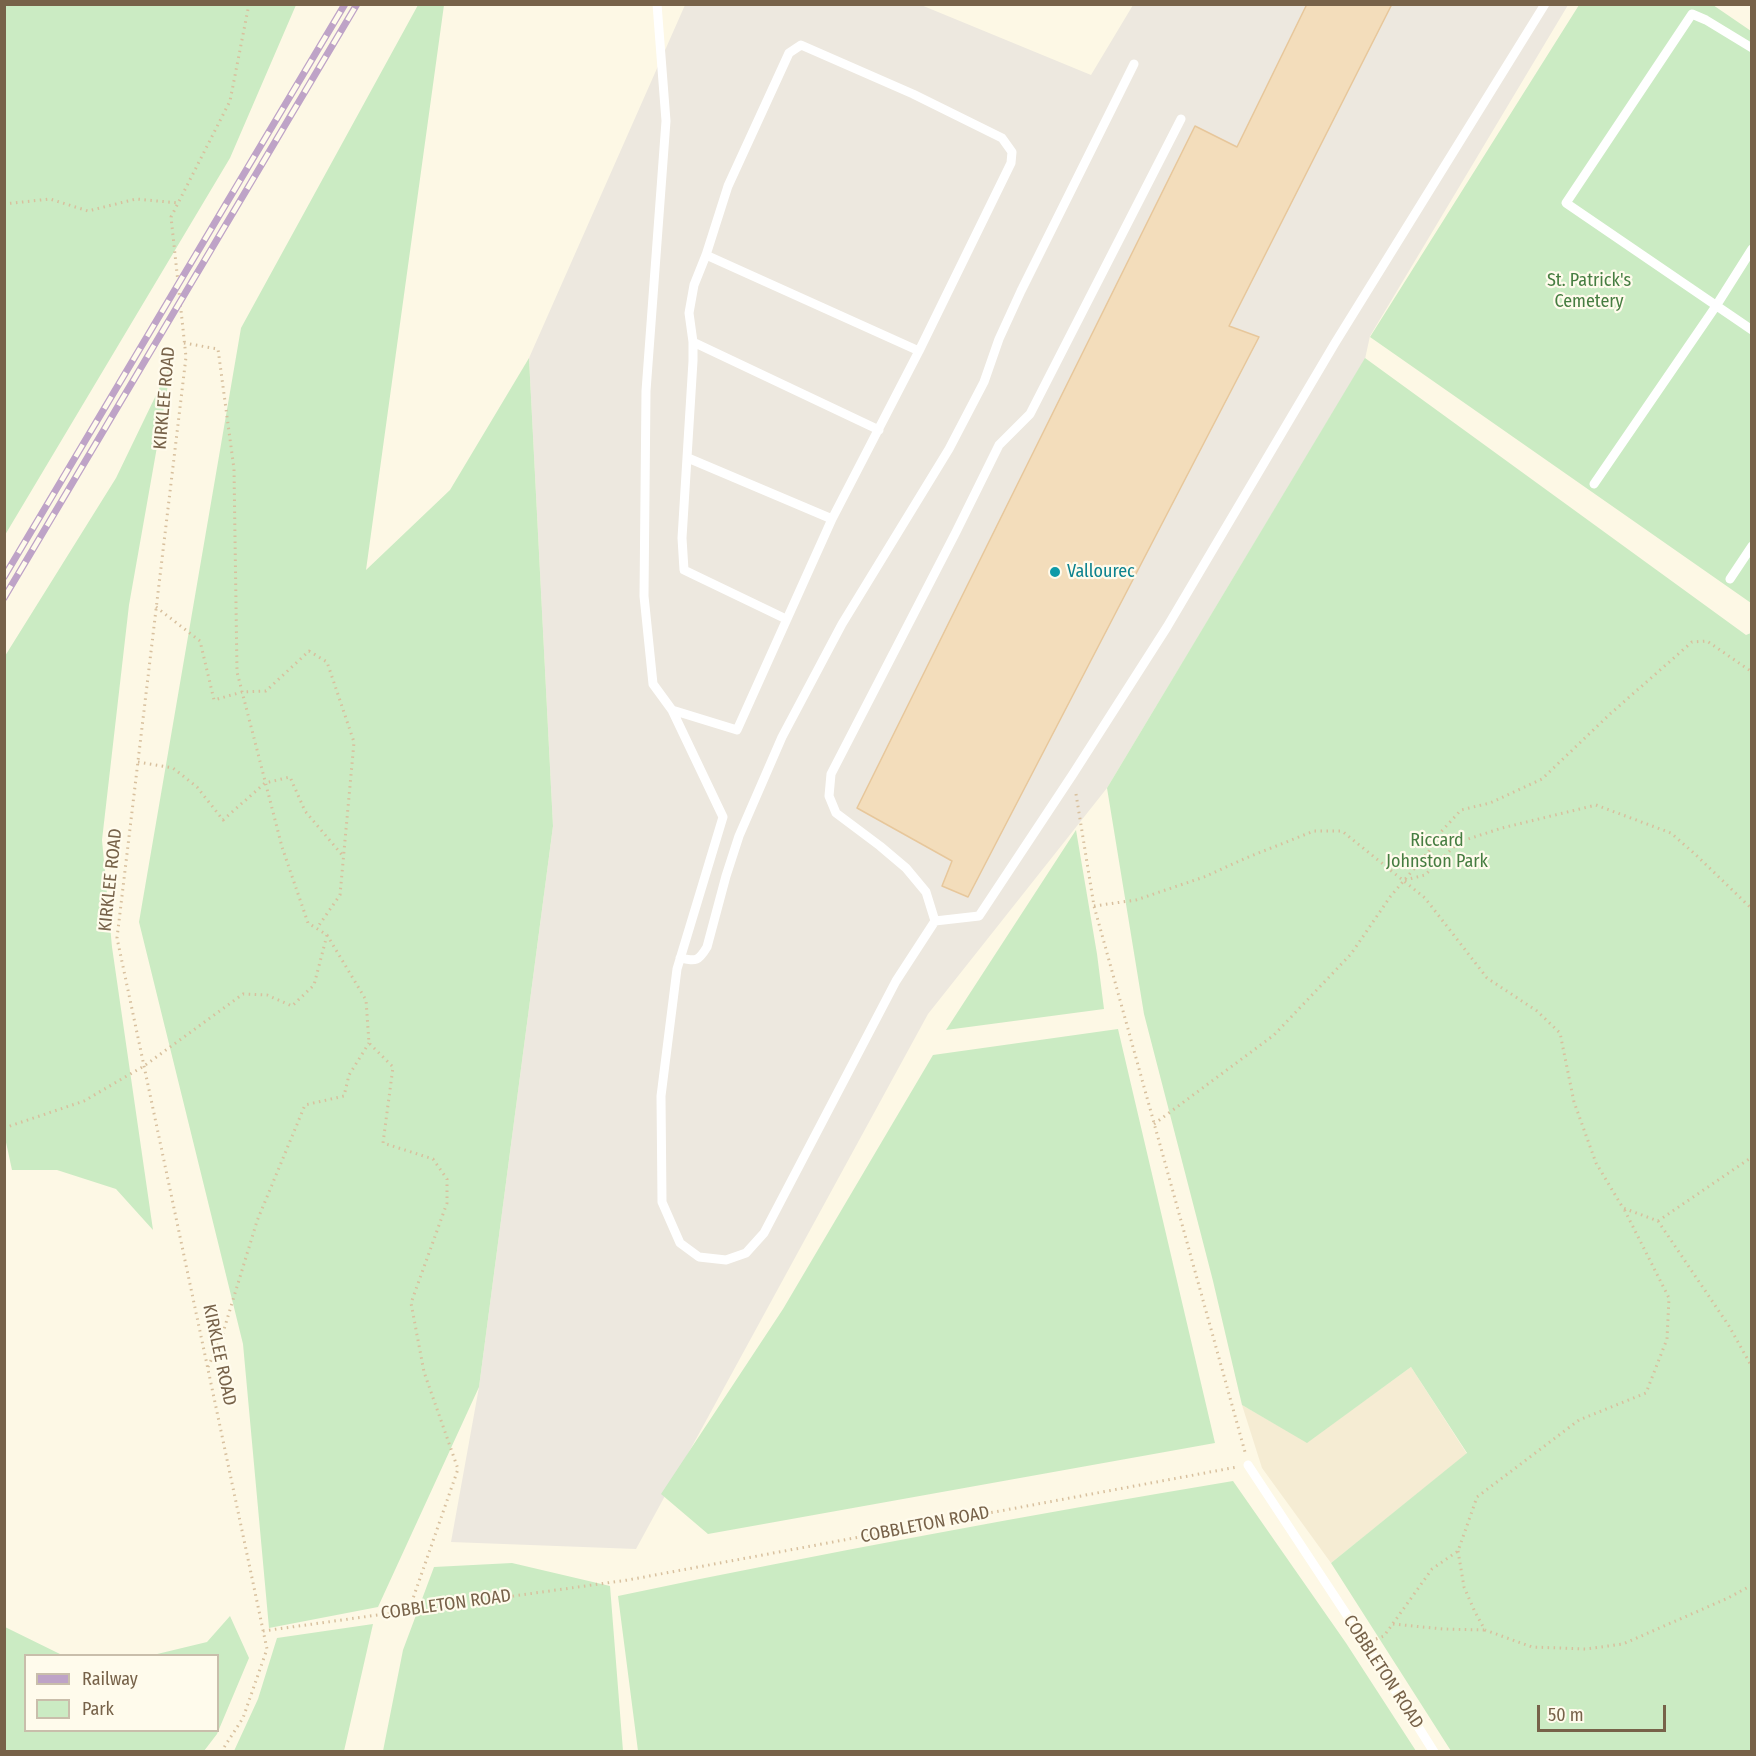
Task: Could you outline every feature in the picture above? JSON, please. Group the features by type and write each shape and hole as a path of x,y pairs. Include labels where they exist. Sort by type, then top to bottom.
{"lane":[{"path":"657,4 666,121 646,391 644,596 653,684 672,710 723,817 680,957 661,1096 662,1202 680,1243 699,1257 726,1260 746,1253 764,1233 896,981 935,921"},
{"path":"935,921 979,916 1167,627 1335,343 1545,4"},
{"path":"1752,48 1692,14 1566,203 1752,330"},
{"path":"672,710 737,730 832,519 919,351 1011,163 1012,152 1002,138 913,94 801,45 789,53 728,186 706,255 693,285 689,313 693,342 682,538 684,570 786,619"},
{"path":"680,957 694,960 701,957 707,947 726,876 740,836 782,736 842,624 949,449 984,382 999,339 1021,291 1134,64"},
{"path":"935,921 926,892 906,868 836,813 829,796 831,774 999,445 1030,414 1181,119"},
{"path":"1594,484 1716,306 1752,249"},
{"path":"706,255 919,351"},
{"path":"693,342 879,430"},
{"path":"688,458 832,519"},
{"path":"1730,579 1752,546"},
{"name":"COBBLETON ROAD","path":"1248,1465 1434,1752"}],"path":[{"name":"KIRKLEE ROAD","path":"221,1752 243,1718 267,1649 117,938 186,357 171,217 230,101 249,4"},
{"path":"4,204 50,199 88,211 136,199 178,203"},
{"path":"184,343 218,349 234,469 237,672 265,783 282,847 308,923 327,935 366,1000 369,1043 349,1075 344,1096 305,1105 257,1221 222,1336 208,1368"},
{"path":"156,607 200,641 214,700 242,692 266,691 309,651 327,662 354,742 340,895 317,928"},
{"path":"1154,1124 1274,1035 1351,954 1403,880 1461,810 1490,803 1542,779 1619,706 1692,642 1707,641 1752,672"},
{"path":"138,762 173,768 197,787 223,820 265,783 290,777 306,811 343,856"},
{"path":"1073,774 1094,906 1248,1465"},
{"path":"1403,880 1425,875 1459,842 1502,828 1596,806 1671,833 1752,909"},
{"path":"1094,906 1136,900 1204,877 1314,831 1342,831 1425,898 1486,978 1538,1011 1560,1033 1574,1102 1596,1162 1623,1208 1669,1298 1667,1339 1646,1393 1579,1420 1477,1497 1458,1551 1464,1587 1474,1612 1485,1630"},
{"path":"4,1128 84,1101 144,1066 243,994 267,995 292,1006 314,985 327,935"},
{"path":"369,1043 393,1067 383,1143 433,1159 447,1179 447,1203 411,1303 424,1372 458,1469 409,1610"},
{"path":"1658,1221 1752,1157"},
{"path":"1623,1208 1658,1221 1729,1326 1752,1367"},
{"name":"COBBLETON ROAD","path":"263,1631 628,1580 1248,1465"},
{"path":"1366,1644 1384,1636 1432,1569 1458,1551"},
{"path":"1393,1624 1485,1630 1532,1647 1586,1649 1623,1644 1728,1598 1752,1585"}],"shaded area":[{"path":"685,5 921,5 1091,75 1133,5 1568,5 1370,336 1365,359 1107,788 928,1014 636,1549 451,1542 479,1387 553,826 529,358"},
{"path":"1411,1367 1467,1454 1331,1563 1262,1468 1242,1405 1307,1442"}],"green space":[{"path":"5,4 296,5 230,158 5,535"},
{"path":"418,5 444,5 366,570 450,490 529,358 553,826 479,1387 378,1607 269,1628 243,1344 139,922 241,328"},
{"name":"St. Patrick's Cemetery","path":"1579,5 1713,5 1751,31 1751,603 1370,337"},
{"name":"Riccard Johnston Park","path":"1365,358 1746,635 1751,633 1751,1751 1451,1751 1331,1563 1467,1453 1411,1367 1307,1443 1242,1405 1213,1281 1144,1014 1107,788"},
{"path":"172,362 129,605 102,840 112,947 153,1230 116,1189 57,1170 12,1170 4,1133 5,656 116,478"},
{"path":"1076,830 1104,1009 946,1030"},
{"path":"1118,1029 1215,1443 708,1534 661,1494 783,1309 933,1055"},
{"path":"1233,1481 1346,1643 1416,1751 638,1751 618,1596 926,1535"},
{"path":"512,1563 610,1586 623,1751 383,1751 403,1650 434,1567"},
{"path":"230,1616 249,1658 219,1729 219,1654 157,1654 207,1642"},
{"path":"373,1624 344,1751 234,1751 258,1699 277,1638"},
{"path":"5,1627 60,1654 24,1654 24,1732 218,1732 217,1734 204,1751 5,1751"}],"building":[{"name":"Vallourec","path":"1307,4 1392,4 1229,326 1259,337 968,897 942,886 952,861 857,808 1195,126 1237,147"}],"railway":[{"path":"4,577 345,4"},
{"path":"4,598 357,4"}],"place":[{"name":"Vallourec","path":"1055,572"}]}
